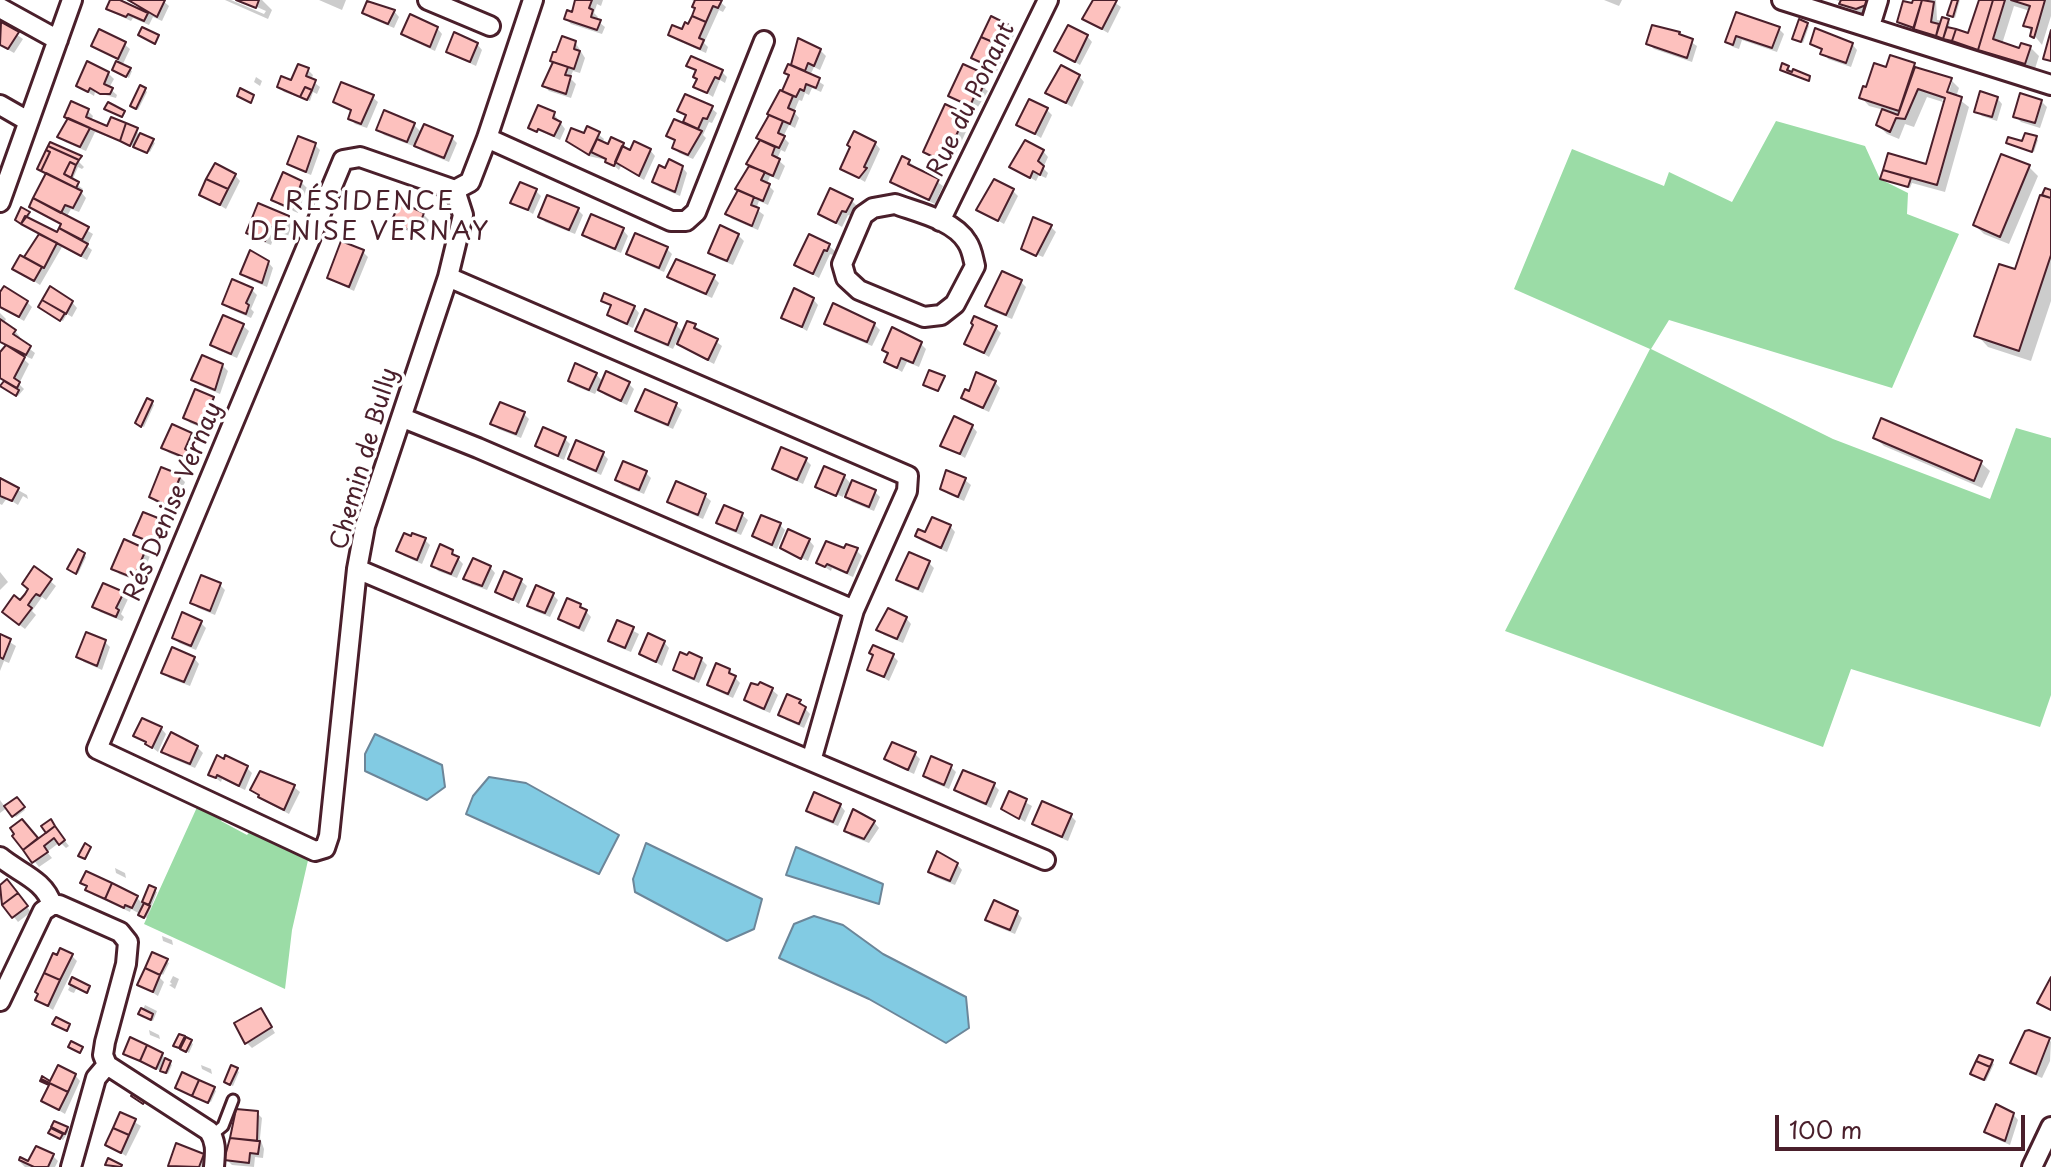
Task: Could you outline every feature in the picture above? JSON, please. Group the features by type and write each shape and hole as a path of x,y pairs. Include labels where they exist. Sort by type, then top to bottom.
{"street":[{"path":"0,202 72,0"},
{"path":"428,0 490,26"},
{"path":"455,190 470,182 533,0"},
{"name":"Rue du Ponant","path":"940,221 1048,0"},
{"path":"1782,0 2051,85"},
{"path":"1870,26 1878,0"},
{"path":"0,8 58,40"},
{"path":"487,138 671,221 686,221 696,212 764,41"},
{"path":"0,105 28,121"},
{"name":"Rés Denise Vernay","path":"315,851 97,749 343,160 360,157 455,190"},
{"name":"Chemin de Bully","path":"315,851 325,848 329,836 357,569 365,526 448,277 463,215 455,190"},
{"path":"895,204 940,221 962,234 970,245 975,266 955,304 941,315 924,317 859,290 846,278 842,264 863,215 873,208 895,204"},
{"path":"448,277 908,476 907,491 854,610 811,761"},
{"path":"403,418 854,610"},
{"path":"357,569 1045,860"},
{"path":"0,857 37,881 48,893 52,905"},
{"path":"0,1001 43,911 52,905 59,905 120,932 128,942 126,964 103,1055 107,1065 195,1119 212,1135 216,1150 214,1167"},
{"path":"71,1167 96,1078 107,1065"},
{"path":"2032,1167 2051,1127"}],"lane":[{"path":"212,1135 223,1126 233,1100"}],"green space":[{"path":"1776,121 1865,146 1880,179 1908,193 1907,214 1959,234 1892,388 1669,320 1651,349 1833,439 1990,499 2016,428 2051,438 2051,695 2040,727 1851,669 1823,747 1505,631 1650,349 1514,289 1572,149 1664,186 1669,172 1732,202"},
{"path":"198,805 247,835 251,830 309,856 292,930 285,989 144,924"}],"water":[{"path":"375,734 442,765 445,787 427,800 365,771 365,754"},
{"path":"489,777 526,783 619,835 599,874 466,814 473,796"},
{"path":"646,843 762,899 754,929 727,941 635,892 633,879"},
{"path":"796,847 883,884 879,904 786,875"},
{"path":"814,916 843,925 883,954 966,997 969,1028 946,1043 869,999 779,958 794,924"}],"building":[{"path":"110,0 120,0 148,13 144,21 128,14 126,17 106,9"},
{"path":"128,0 165,0 157,17"},
{"path":"236,0 259,0 256,8"},
{"path":"575,0 592,0 589,8 593,10 591,17 601,20 597,30 564,19 567,10 572,12"},
{"path":"695,0 722,0 718,8 713,6 706,22 692,16"},
{"path":"1093,0 1117,0 1102,29 1082,19"},
{"path":"1841,0 1867,0 1866,5 1856,9 1839,4"},
{"path":"1913,0 1922,0 1914,28 1897,22 1903,1 1912,3"},
{"path":"1922,0 1934,2 1931,22 1939,24 1936,36 1913,29"},
{"path":"1952,0 1958,0 1953,17 1947,15"},
{"path":"1979,0 1993,0 1978,50 1952,41 1956,29 1968,33"},
{"path":"1993,0 2005,0 1993,39 2019,48 2021,43 2031,46 2025,64 1978,50"},
{"path":"2011,0 2045,0 2034,38 2030,36 2032,28 2023,26 2030,6"},
{"path":"367,1 395,10 388,24 362,13"},
{"path":"1736,12 1780,27 1772,48 1736,36 1733,45 1725,42"},
{"path":"410,14 438,27 430,47 401,34"},
{"path":"692,16 706,22 699,38 704,40 700,49 668,35 672,25 682,29"},
{"path":"991,16 1011,26 1002,46 981,37"},
{"path":"1942,17 1949,19 1943,39 1936,36"},
{"path":"1799,19 1808,23 1801,42 1792,39"},
{"path":"1,22 19,32 8,49 0,45"},
{"path":"1068,25 1088,35 1075,62 1054,51"},
{"path":"1652,25 1680,32 1693,39 1687,58 1646,44"},
{"path":"142,27 159,35 155,44 138,35"},
{"path":"1947,27 1956,29 1952,41 1943,39"},
{"path":"1815,28 1853,43 1846,63 1820,54 1822,49 1810,44"},
{"path":"99,29 126,42 118,59 91,46"},
{"path":"2051,30 2051,61 2043,59"},
{"path":"454,32 478,43 470,62 446,52"},
{"path":"562,36 576,41 574,49 580,51 574,69 550,61"},
{"path":"981,37 1002,46 991,67 971,58"},
{"path":"798,38 821,49 814,66 808,63 805,71 791,65"},
{"path":"1890,55 1915,63 1899,111 1859,98 1874,63 1886,67"},
{"path":"691,56 723,70 719,79 715,77 707,93 693,87 697,79 693,77 696,70 686,66"},
{"path":"87,61 109,72 104,84 113,88 110,94 100,94 90,88 88,92 76,86"},
{"path":"116,61 131,68 126,77 112,70"},
{"path":"553,62 568,67 565,75 571,76 566,94 542,86"},
{"path":"1782,63 1789,66 1787,70 1792,72 1793,69 1810,76 1809,81 1780,70"},
{"path":"298,64 309,68 306,76 316,80 312,90 305,87 300,97 277,87 281,76 291,80"},
{"path":"788,64 820,78 816,88 806,84 804,91 800,89 796,97 782,91 789,75 784,73"},
{"path":"963,64 985,74 981,91 970,106 948,96"},
{"path":"1061,65 1080,75 1066,103 1045,93"},
{"path":"1915,67 1952,78 1947,92 1962,97 1937,185 1883,170 1888,153 1926,164 1945,98 1918,89 1905,119 1896,118 1890,132 1876,125 1882,109 1898,115"},
{"path":"341,82 374,95 361,124 348,119 351,110 333,102"},
{"path":"140,85 146,88 136,109 130,106"},
{"path":"305,87 312,90 307,100 300,97"},
{"path":"240,88 254,95 251,103 237,96"},
{"path":"780,90 793,96 788,108 795,111 790,124 767,114"},
{"path":"1980,91 1998,97 1992,117 1974,112"},
{"path":"2020,93 2042,100 2035,123 2013,117"},
{"path":"685,94 713,106 698,129 683,122 686,115 677,111"},
{"path":"1029,99 1048,108 1035,134 1016,125"},
{"path":"71,101 89,109 86,117 107,126 111,117 126,123 120,141 64,117"},
{"path":"108,102 125,111 122,117 104,109"},
{"path":"945,104 966,114 944,162 923,152"},
{"path":"538,105 555,112 553,118 561,122 554,136 528,128"},
{"path":"384,110 415,123 407,142 376,130"},
{"path":"769,115 783,121 778,133 785,136 779,148 756,138"},
{"path":"68,118 90,128 80,147 57,137"},
{"path":"674,119 702,131 688,155 672,148 675,140 666,136"},
{"path":"126,123 138,128 130,146 120,141"},
{"path":"424,124 453,136 444,158 414,146"},
{"path":"587,126 600,132 589,155 566,141 571,128 584,133"},
{"path":"854,131 876,142 864,167 867,168 859,178 840,169"},
{"path":"140,133 154,139 147,153 133,147"},
{"path":"2025,133 2037,136 2032,152 2006,143 2008,137 2022,141"},
{"path":"298,136 316,143 306,172 287,164"},
{"path":"611,137 624,143 614,166 591,152 597,139 608,144"},
{"path":"760,140 775,147 772,155 780,159 773,176 746,164"},
{"path":"1025,140 1044,150 1038,161 1044,166 1040,175 1033,171 1030,178 1009,167"},
{"path":"634,141 651,149 639,176 615,162 622,146 630,150"},
{"path":"50,142 82,156 79,160 48,146"},
{"path":"48,146 79,160 76,165 70,162 64,174 79,182 76,188 41,171 50,152 46,150"},
{"path":"46,150 50,152 41,171 37,169"},
{"path":"2001,154 2030,165 2000,237 1973,225"},
{"path":"902,156 910,160 908,164 939,179 929,200 890,182"},
{"path":"669,159 683,166 675,192 652,182 659,165 665,168"},
{"path":"70,162 76,165 71,178 64,174"},
{"path":"215,163 236,174 228,189 206,179"},
{"path":"749,166 765,172 761,180 770,184 763,201 735,189"},
{"path":"1883,170 1911,178 1908,187 1880,179"},
{"path":"283,172 302,181 292,209 271,200"},
{"path":"46,173 82,191 73,208 65,205 61,213 33,198"},
{"path":"206,179 228,189 220,205 199,195"},
{"path":"994,179 1014,189 998,221 976,210"},
{"path":"520,182 537,189 528,210 510,203"},
{"path":"830,188 853,199 836,223 818,214"},
{"path":"2045,188 2051,190 2051,198 2042,195"},
{"path":"738,190 754,197 751,205 759,208 752,226 725,214"},
{"path":"547,195 579,208 569,230 538,217"},
{"path":"2040,195 2051,198 2051,255 2019,351 1974,336 1999,264 2015,269"},
{"path":"33,198 89,227 82,240 59,228 61,224 29,207"},
{"path":"400,202 424,213 416,233 391,222"},
{"path":"258,203 289,216 282,232 271,227 265,241 246,233"},
{"path":"21,207 30,212 21,224 15,220"},
{"path":"591,214 624,228 615,249 582,235"},
{"path":"25,216 57,232 59,228 88,244 81,256 21,224"},
{"path":"1033,217 1052,225 1036,256 1021,249"},
{"path":"720,225 739,234 727,261 708,253"},
{"path":"635,233 668,247 659,268 626,254"},
{"path":"39,234 57,243 44,268 24,257"},
{"path":"809,234 830,244 813,274 794,265"},
{"path":"341,241 364,250 349,287 327,278"},
{"path":"250,250 269,261 262,283 240,274"},
{"path":"20,255 42,267 34,281 12,269"},
{"path":"676,259 715,275 706,294 667,277"},
{"path":"1002,271 1022,280 1006,315 985,306"},
{"path":"232,279 253,288 246,303 249,305 246,314 222,304"},
{"path":"4,286 28,301 19,317 0,307 0,292"},
{"path":"50,286 73,301 66,314 42,300"},
{"path":"794,288 814,298 802,327 781,318"},
{"path":"604,293 635,306 627,324 607,315 611,305 601,301"},
{"path":"42,300 65,313 60,321 38,307"},
{"path":"833,303 875,323 867,342 824,324"},
{"path":"645,309 677,323 668,345 635,331"},
{"path":"223,315 244,324 231,354 210,345"},
{"path":"974,316 997,326 984,353 964,344"},
{"path":"0,319 16,330 13,334 31,346 26,355 0,342"},
{"path":"687,321 696,324 694,328 718,339 708,360 677,344"},
{"path":"892,327 922,342 913,363 901,358 897,368 884,362 888,353 882,350"},
{"path":"6,345 25,357 14,378 20,382 17,388 0,378 0,352"},
{"path":"202,355 223,364 215,390 191,380"},
{"path":"575,363 597,373 589,390 568,381"},
{"path":"929,370 945,376 938,391 923,385"},
{"path":"606,371 630,382 621,401 598,390"},
{"path":"976,372 996,381 983,408 961,398 965,389 969,391"},
{"path":"4,381 19,390 16,396 0,386"},
{"path":"195,389 214,397 202,426 183,418"},
{"path":"645,389 677,403 668,425 635,411"},
{"path":"147,398 153,401 141,427 135,423"},
{"path":"500,402 525,412 516,434 490,424"},
{"path":"954,416 973,425 960,454 940,446"},
{"path":"1881,418 1982,461 1974,481 1873,438"},
{"path":"172,424 192,433 185,449 189,451 186,458 161,448"},
{"path":"543,427 566,437 558,456 535,446"},
{"path":"576,440 604,452 596,471 568,459"},
{"path":"781,447 807,458 797,480 772,469"},
{"path":"623,461 647,471 639,490 615,480"},
{"path":"824,466 845,475 836,496 815,487"},
{"path":"161,467 181,475 168,506 149,497"},
{"path":"946,470 966,478 958,497 940,489"},
{"path":"0,478 19,488 12,501 0,496"},
{"path":"852,480 876,490 869,507 845,497"},
{"path":"676,481 706,494 698,515 667,502"},
{"path":"724,505 743,513 736,531 716,523"},
{"path":"143,512 163,520 153,543 133,535"},
{"path":"761,515 781,523 772,545 752,536"},
{"path":"932,517 951,525 941,548 915,536 918,529 925,532"},
{"path":"788,529 810,539 801,559 780,548"},
{"path":"404,533 426,538 417,560 396,551"},
{"path":"124,539 146,549 134,578 111,569"},
{"path":"826,541 844,548 846,544 858,548 847,573 827,564 825,567 816,563"},
{"path":"440,544 459,557 451,574 431,566"},
{"path":"78,549 85,553 76,574 67,569"},
{"path":"909,552 930,561 918,589 896,580"},
{"path":"473,558 491,566 482,586 463,579"},
{"path":"34,566 52,579 40,596 36,594 32,599 28,605 32,608 19,625 2,612 14,595 20,600 25,594 28,589 22,584"},
{"path":"504,571 522,579 513,600 495,592"},
{"path":"201,575 221,583 210,611 190,603"},
{"path":"103,583 124,592 116,608 119,610 116,617 92,607"},
{"path":"536,585 554,593 545,613 527,606"},
{"path":"567,598 587,610 579,628 558,619"},
{"path":"888,608 907,617 897,639 876,630"},
{"path":"182,612 202,621 191,646 172,638"},
{"path":"617,620 634,627 625,648 608,641"},
{"path":"86,632 106,640 97,666 76,657"},
{"path":"648,633 665,641 656,662 639,654"},
{"path":"0,634 11,639 3,659 0,657"},
{"path":"873,645 894,654 884,677 867,670"},
{"path":"172,647 195,657 184,682 161,673"},
{"path":"680,652 702,658 694,679 673,670"},
{"path":"716,663 730,669 729,673 736,676 728,694 707,685"},
{"path":"760,682 773,688 764,709 744,700 751,683 758,685"},
{"path":"787,694 801,700 799,703 806,707 799,724 778,715"},
{"path":"142,718 162,727 152,748 133,736"},
{"path":"171,732 198,746 190,764 161,752"},
{"path":"892,742 916,752 908,770 884,759"},
{"path":"217,755 224,759 225,755 248,766 239,786 217,775 216,778 208,775"},
{"path":"931,756 952,765 944,785 923,776"},
{"path":"963,770 995,783 986,804 954,790"},
{"path":"260,771 295,785 284,810 250,790"},
{"path":"1009,791 1027,799 1019,819 1001,809"},
{"path":"814,792 841,804 833,822 806,811"},
{"path":"17,797 25,807 12,817 4,806"},
{"path":"1042,801 1072,814 1062,837 1032,824"},
{"path":"853,809 875,821 864,839 844,831"},
{"path":"22,819 38,838 23,850 10,828"},
{"path":"51,819 55,826 46,833 41,826"},
{"path":"55,826 65,840 59,845 54,838 44,846 48,852 32,863 23,850"},
{"path":"85,843 91,847 85,859 78,856"},
{"path":"937,851 958,863 950,881 928,872"},
{"path":"86,871 112,883 105,899 85,890 87,886 80,883"},
{"path":"7,879 18,893 2,905 0,885"},
{"path":"112,883 138,896 132,908 125,905 124,908 105,899"},
{"path":"149,885 156,888 149,905 142,902"},
{"path":"18,893 28,906 12,918 2,905"},
{"path":"994,900 1018,911 1010,930 985,920"},
{"path":"144,903 150,906 144,918 138,915"},
{"path":"60,948 73,954 60,980 44,973 53,953 57,955"},
{"path":"152,952 168,959 160,975 145,968"},
{"path":"145,968 160,975 153,992 137,985"},
{"path":"44,973 60,980 48,1006 35,1000 38,994 35,992"},
{"path":"72,977 90,986 87,993 69,984"},
{"path":"2051,977 2051,1010 2037,1003"},
{"path":"141,1008 153,1014 151,1020 138,1014"},
{"path":"261,1008 272,1027 245,1044 234,1023"},
{"path":"56,1017 70,1024 67,1031 52,1024"},
{"path":"2025,1031 2050,1038 2036,1074 2010,1063"},
{"path":"179,1034 185,1036 179,1048 173,1046"},
{"path":"130,1037 147,1045 140,1061 123,1054"},
{"path":"186,1037 192,1040 186,1052 180,1049"},
{"path":"71,1041 83,1047 80,1053 68,1047"},
{"path":"147,1045 163,1053 156,1069 140,1061"},
{"path":"1979,1055 1993,1060 1990,1067 1976,1061"},
{"path":"165,1058 171,1061 166,1073 160,1071"},
{"path":"1976,1061 1990,1067 1984,1080 1970,1074"},
{"path":"58,1065 76,1074 68,1092 41,1079 42,1076 50,1081"},
{"path":"231,1065 238,1068 230,1085 224,1082"},
{"path":"182,1072 199,1080 192,1096 175,1088"},
{"path":"41,1079 68,1092 59,1110 41,1101 49,1085"},
{"path":"199,1080 215,1087 208,1103 192,1096"},
{"path":"134,1091 146,1099 143,1104 131,1096"},
{"path":"1996,1104 2014,1113 2005,1141 1984,1132"},
{"path":"236,1109 258,1111 257,1141 230,1138"},
{"path":"120,1112 136,1119 129,1135 113,1128"},
{"path":"54,1121 68,1127 65,1134 51,1127"},
{"path":"51,1128 63,1134 60,1139 48,1133"},
{"path":"113,1128 129,1135 121,1153 105,1145"},
{"path":"230,1138 260,1141 258,1154 250,1153 249,1163 224,1160"},
{"path":"176,1143 204,1154 199,1167 168,1166"},
{"path":"36,1146 54,1154 48,1167 34,1167 19,1160 20,1157 28,1161"},
{"path":"108,1158 122,1165 121,1167 105,1165"}],"district":[{"name":"RÉSIDENCE DENISE VERNAY","path":"370,218"}]}
